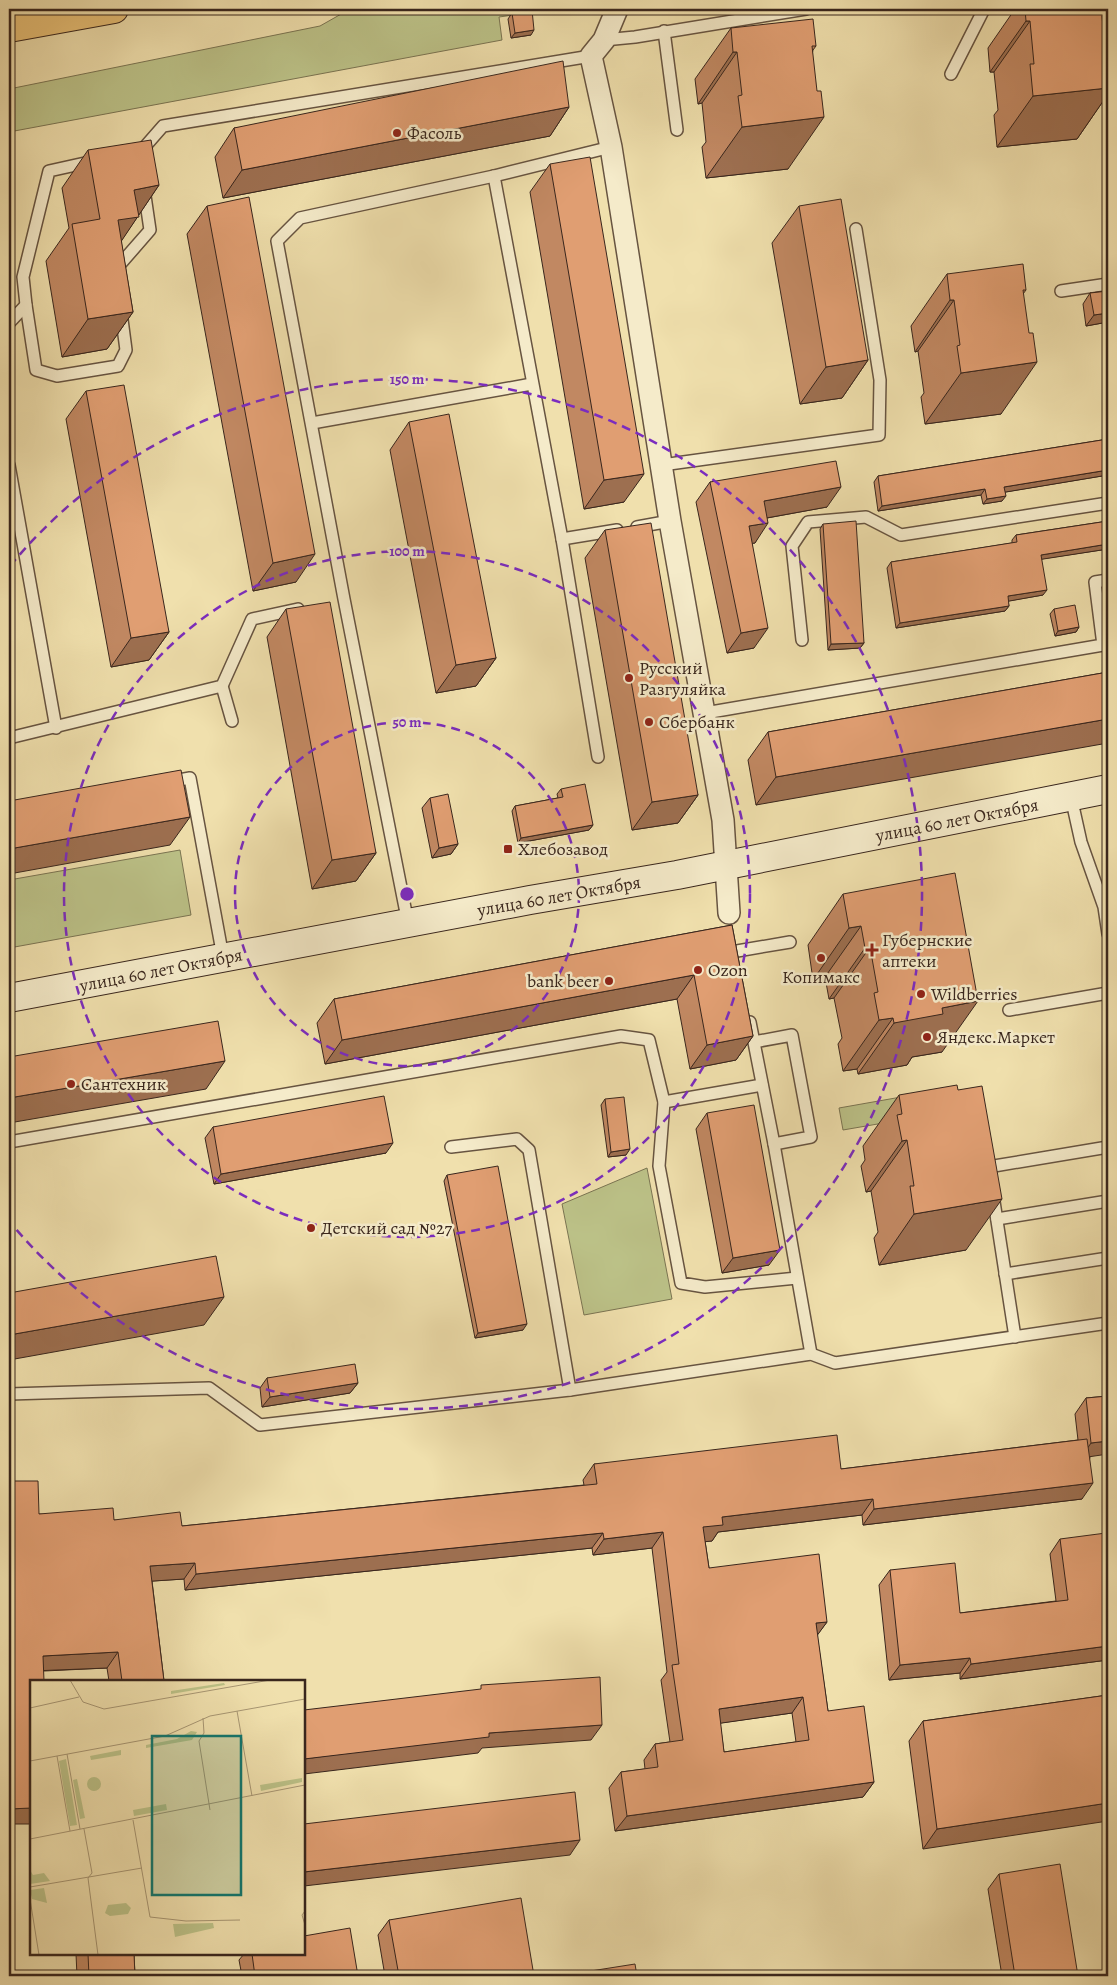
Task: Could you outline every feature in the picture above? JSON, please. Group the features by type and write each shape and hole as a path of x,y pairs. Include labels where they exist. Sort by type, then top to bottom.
{"highway":[{"path":"9,28 114,9"}],"main road":[{"name":"улица 60 лет Октября","path":"9,998 726,865 1108,789"}],"street":[{"path":"616,9 598,48 611,147 670,521 724,820 730,917"}],"lane":[{"path":"117,278 116,269 150,230 137,161 163,126 598,48 664,31 806,9"},
{"path":"951,74 984,9"},
{"path":"664,31 677,130"},
{"path":"408,923 339,600 312,423 277,241 300,218 494,176 611,147"},
{"path":"104,159 49,171 23,278 36,370 57,376 118,366 126,350 119,296"},
{"path":"494,176 562,539 598,757"},
{"path":"662,466 879,434 880,380 856,228"},
{"path":"1061,291 1108,284"},
{"path":"9,323 26,305"},
{"path":"312,423 532,384"},
{"path":"9,465 56,728"},
{"path":"802,640 792,546 808,522 866,517 901,535 1108,503"},
{"path":"562,539 670,521"},
{"path":"705,713 1103,646 1095,582 1108,580"},
{"path":"232,721 222,686 252,619 307,607"},
{"path":"9,738 222,686"},
{"path":"161,783 190,778 223,958"},
{"path":"1071,797 1081,842 1104,907 1108,934"},
{"path":"737,951 790,942"},
{"path":"1009,1010 1108,993"},
{"path":"749,1015 811,1354"},
{"path":"754,1042 792,1035 811,1137 774,1144"},
{"path":"9,1142 621,1036 649,1040 664,1102 659,1166 682,1283 705,1287 797,1278"},
{"path":"664,1102 762,1085"},
{"path":"451,1147 517,1139 529,1150 570,1390"},
{"path":"1015,1336 988,1167 1108,1147"},
{"path":"997,1219 1108,1201"},
{"path":"1005,1274 1108,1258"},
{"path":"9,1394 209,1388 260,1425 570,1390 811,1354 835,1363 1108,1322"}],"green space":[{"path":"350,9 557,9 499,17 502,40 9,132 9,89 320,26"},
{"path":"180,850 191,915 9,948 9,880"},
{"path":"952,1088 947,1112 843,1130 839,1108"},
{"path":"647,1168 672,1299 584,1315 562,1204"}],"building":[{"path":"1025,9 1105,9 1105,15 1102,16 1106,61 1108,61 1108,88 1033,96 1030,64 1034,64 1030,21 1026,21"},
{"path":"532,10 534,30 515,33 512,13"},
{"path":"813,19 816,46 812,46 817,91 821,91 824,117 742,127 738,96 742,95 737,52 733,52 731,28"},
{"path":"563,61 569,107 242,170 234,128"},
{"path":"151,140 159,185 134,190 139,217 118,220 133,312 88,319 72,224 100,219 88,150"},
{"path":"590,157 644,474 604,480 550,164"},
{"path":"249,197 315,554 273,563 207,206"},
{"path":"841,199 868,360 826,367 799,206"},
{"path":"1023,264 1026,290 1023,290 1029,333 1033,333 1037,362 961,373 957,346 960,345 954,300 950,300 947,274"},
{"path":"1108,291 1108,313 1094,315 1090,293"},
{"path":"124,385 169,632 131,638 86,391"},
{"path":"449,414 496,658 456,665 409,422"},
{"path":"1108,439 1108,470 1004,487 1006,496 987,499 985,489 882,506 878,476"},
{"path":"836,461 841,487 764,501 768,523 749,526 768,628 741,633 710,482"},
{"path":"856,521 864,643 831,644 823,524"},
{"path":"1108,521 1108,544 1041,555 1047,590 1008,596 1009,606 900,623 891,562 1017,542 1016,535"},
{"path":"651,523 698,795 652,802 605,530"},
{"path":"330,602 376,853 332,860 286,609"},
{"path":"1075,605 1079,627 1058,631 1054,609"},
{"path":"1108,672 1108,719 776,777 768,732"},
{"path":"181,770 190,817 9,849 9,801"},
{"path":"585,784 593,825 521,838 515,806 563,797 561,789"},
{"path":"448,794 458,844 439,848 430,798"},
{"path":"955,873 978,1001 942,1008 943,1014 894,1023 893,1018 879,1020 874,993 878,992 870,947 865,948 861,926 849,928 843,894"},
{"path":"732,925 753,1036 707,1045 694,975 342,1040 334,999"},
{"path":"218,1021 225,1061 9,1098 9,1057"},
{"path":"957,1085 958,1090 982,1086 1002,1199 914,1214 910,1186 914,1186 907,1140 902,1141 897,1115 902,1114 899,1095"},
{"path":"384,1096 393,1143 221,1174 213,1127"},
{"path":"624,1097 630,1149 611,1152 605,1099"},
{"path":"754,1105 780,1250 733,1258 707,1113"},
{"path":"498,1166 527,1324 478,1333 447,1175"},
{"path":"216,1256 224,1297 9,1335 9,1293"},
{"path":"355,1364 358,1383 270,1397 267,1378"},
{"path":"1108,1396 1108,1441 1091,1443 1086,1398"},
{"path":"837,1435 841,1469 1087,1439 1093,1483 874,1509 873,1499 722,1517 723,1525 703,1527 709,1568 819,1554 827,1622 816,1623 828,1711 864,1706 874,1782 627,1816 621,1772 658,1767 655,1744 683,1740 672,1665 679,1664 663,1532 604,1539 603,1533 196,1574 195,1563 150,1566 164,1680 122,1680 118,1652 43,1656 44,1680 30,1680 30,1808 9,1809 9,1481 38,1481 39,1514 113,1508 114,1520 180,1512 182,1526 597,1484 594,1464","holes":["803,1697 809,1740 724,1752 719,1709"]},
{"path":"1106,1533 1108,1547 1108,1646 971,1664 970,1658 900,1665 890,1570 955,1563 960,1613 1068,1600 1060,1539"},
{"path":"600,1677 602,1725 489,1733 489,1737 305,1759 305,1710 481,1689 481,1685"},
{"path":"1108,1695 1108,1803 937,1829 923,1721"},
{"path":"575,1792 580,1840 305,1872 305,1824"},
{"path":"1060,1864 1078,1976 1015,1976 999,1874"},
{"path":"521,1898 534,1976 399,1976 389,1920"},
{"path":"350,1928 358,1976 255,1976 252,1955 305,1955 305,1936"},
{"path":"88,1955 134,1955 135,1976 89,1976"},
{"path":"635,1964 637,1976 559,1976"}],"place":[{"name":"Фасоль","path":"397,133"},
{"name":"Русский Разгуляйка","path":"629,678"},
{"name":"Сбербанк","path":"649,722"},
{"name":"Хлебозавод","path":"508,849"},
{"name":"Губернские аптеки","path":"872,950"},
{"name":"Копимакс","path":"821,958"},
{"name":"Ozon","path":"698,970"},
{"name":"bank beer","path":"609,981"},
{"name":"Wildberries","path":"921,994"},
{"name":"Яндекс.Маркет","path":"927,1037"},
{"name":"Сантехник","path":"71,1084"},
{"name":"Детский сад №27","path":"311,1228"}]}
